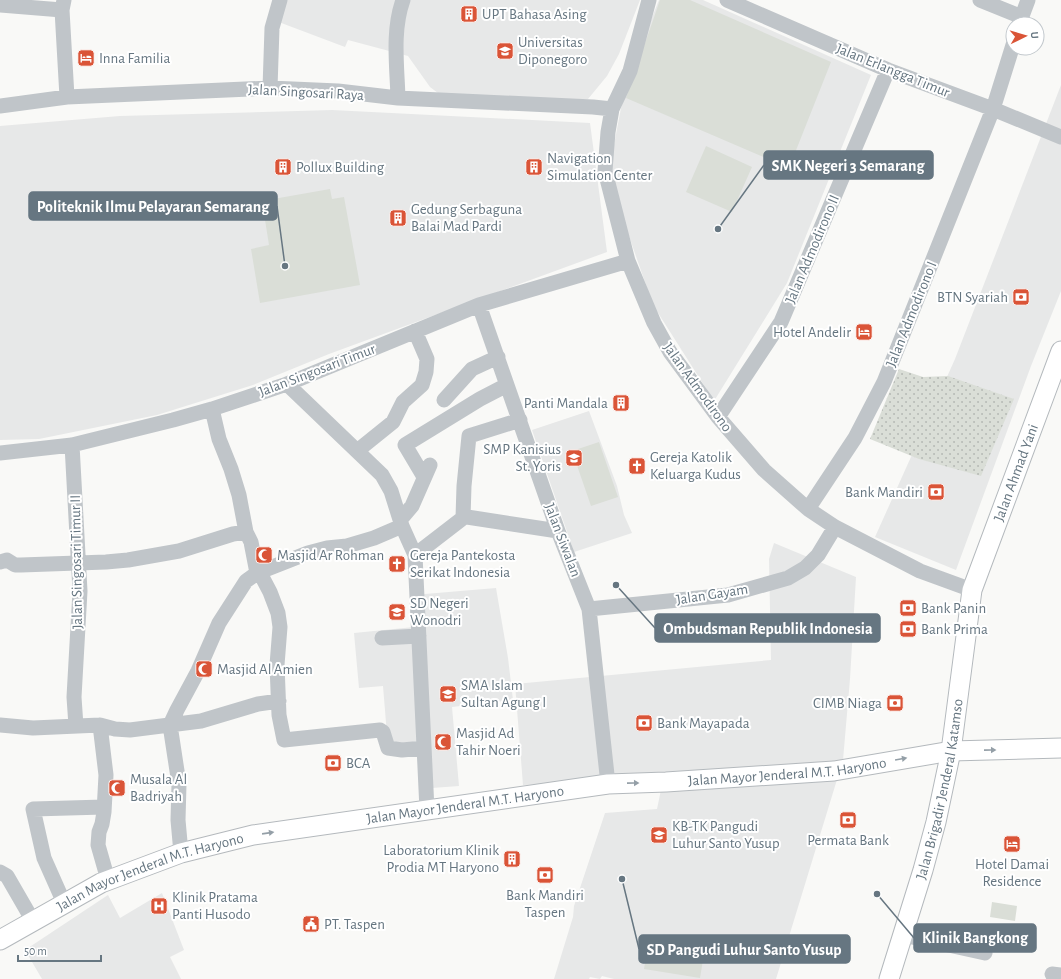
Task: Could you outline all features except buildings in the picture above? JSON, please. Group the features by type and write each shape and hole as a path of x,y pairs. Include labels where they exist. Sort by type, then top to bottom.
{"main road":[{"name":"Jalan Ahmad Yani","path":"971,592 1061,351"},
{"name":"Jalan Brigadir Jenderal Katamso","path":"889,979 936,822 951,751 971,592"},
{"name":"Jalan Mayor Jenderal M.T. Haryono","path":"0,940 33,920 108,880 181,853 253,835 608,784 666,782 834,771 951,751 1061,748"}],"street":[{"path":"270,88 272,28 280,0"},
{"path":"398,98 396,30 398,15 403,0"},
{"path":"612,109 630,71 649,0"},
{"name":"Jalan Erlangga Timur","path":"727,0 752,5 888,70 1061,136"},
{"path":"980,0 1012,16"},
{"path":"1022,16 1028,0"},
{"path":"0,6 63,5 67,97"},
{"name":"Jalan Admodirono I","path":"808,508 855,438 884,382 993,109 1010,56"},
{"name":"Jalan Admodirono II","path":"718,417 781,322 888,70"},
{"name":"Jalan Singosari Raya","path":"0,106 67,97 270,88 338,91 398,98 612,109"},
{"name":"Jalan Admodirono","path":"612,109 608,132 606,171 628,261 654,322 670,352 718,417 764,470 808,508 835,527 920,571 971,592"},
{"name":"Jalan Singosari Timur","path":"0,452 72,445 212,409 287,384 479,305 628,261"},
{"name":"Jalan Siwalan","path":"479,305 558,531 589,609 608,784"},
{"path":"357,451 393,422 403,402 422,385 426,372 427,359 415,331"},
{"path":"444,400 472,369 498,357"},
{"path":"287,384 382,475 390,491 415,555 427,810"},
{"path":"181,853 178,820 179,784 170,725 198,671 219,623 246,581 258,573 308,553 327,548 347,546 374,538 401,522 412,506 427,471 405,445 480,399 507,385"},
{"path":"212,409 219,440 239,495 246,532 251,542 258,573 270,592 278,614 280,627 277,665 283,738 286,741 380,730 383,732 388,748 402,750 424,748"},
{"path":"463,518 464,486 469,436 520,420"},
{"name":"Jalan Singosari Timur II","path":"72,445 78,564 79,626 74,697 76,726"},
{"path":"415,555 463,518 470,517 558,531"},
{"name":"Jalan Gayam","path":"589,609 728,595 788,578 805,568 818,555 835,527"},
{"path":"0,562 8,560 15,565 114,562 179,551 233,534 246,532"},
{"path":"382,638 419,636"},
{"path":"0,725 33,728 100,725 130,730 201,721 258,704 279,701"},
{"path":"100,725 106,775 104,807 98,845 108,880"},
{"path":"64,903 44,858 33,809 104,807"},
{"path":"0,872 7,876 33,920"},
{"path":"903,935 985,952"}],"shaded area":[{"name":"Universitas Diponegoro","path":"283,0 640,0 619,54 607,76 588,99 446,99 430,87 408,56 348,40 345,47 276,21"},
{"path":"659,0 703,0 871,75 787,283 714,401 653,305 608,176 621,108 646,32"},
{"path":"660,0 690,0 831,62 789,168 626,98"},
{"path":"1061,85 1061,291 1031,366 956,570 875,537 955,359"},
{"path":"332,110 590,123 607,252 329,354 253,385 157,415 39,439 0,440 0,126 120,116"},
{"path":"706,146 752,167 732,212 686,192"},
{"path":"330,189 332,199 344,197 360,285 260,303 251,249 269,245 262,201"},
{"path":"899,369 923,377 948,376 1014,399 981,476 919,459 870,439"},
{"name":"SMP Kanisius St. Yoris","path":"589,411 617,486 624,515 632,533 574,552 532,430"},
{"path":"599,442 618,497 591,506 572,451"},
{"path":"774,543 856,577 850,679 843,760 776,979 614,979 602,976 600,979 590,977 589,979 554,979 573,917 574,906 605,813 657,809 663,780 523,785 515,684 771,660 769,559"},
{"name":"SMA Islam Sultan Agung I","path":"496,588 508,658 513,700 452,707 459,786 432,788 428,743 388,747 383,686 359,688 354,633 414,627 413,595"},
{"path":"162,893 184,950 170,957 181,979 42,979 25,950 108,895 120,918"},
{"path":"992,902 1017,906 1015,921 990,917"},
{"path":"649,939 705,948 700,978 644,969"}],"place":[{"name":"UPT Bahasa Asing","path":"469,14"},
{"name":"Universitas Diponegoro","path":"505,51"},
{"name":"Inna Familia","path":"86,58"},
{"name":"Pollux Building","path":"283,167"},
{"name":"Navigation Simulation Center","path":"534,167"},
{"name":"Gedung Serbaguna Balai Mad Pardi","path":"398,218"},
{"name":"SMK Negeri 3 Semarang","path":"718,229"},
{"name":"Politeknik Ilmu Pelayaran Semarang","path":"285,266"},
{"name":"BTN Syariah","path":"1021,297"},
{"name":"Hotel Andelir","path":"864,332"},
{"name":"Panti Mandala","path":"621,403"},
{"name":"SMP Kanisius St. Yoris","path":"574,458"},
{"name":"Gereja Katolik Keluarga Kudus","path":"637,466"},
{"name":"Bank Mandiri","path":"936,492"},
{"name":"Masjid Ar Rohman","path":"264,555"},
{"name":"Gereja Pantekosta Serikat Indonesia","path":"397,564"},
{"name":"Ombudsman Republik Indonesia","path":"616,585"},
{"name":"Bank Panin","path":"908,608"},
{"name":"SD Negeri Wonodri","path":"397,612"},
{"name":"Bank Prima","path":"908,629"},
{"name":"Masjid Al Amien","path":"204,669"},
{"name":"SMA Islam Sultan Agung I","path":"448,694"},
{"name":"CIMB Niaga","path":"895,703"},
{"name":"Bank Mayapada","path":"644,723"},
{"name":"Masjid Ad Tahir Noeri","path":"443,742"},
{"name":"BCA","path":"333,763"},
{"name":"Musala Al Badriyah","path":"117,788"},
{"name":"Permata Bank","path":"848,820"},
{"name":"KB-TK Pangudi Luhur Santo Yusup","path":"659,835"},
{"name":"Hotel Damai Residence","path":"1012,844"},
{"name":"Laboratorium Klinik Prodia MT Haryono","path":"512,859"},
{"name":"Bank Mandiri Taspen","path":"545,875"},
{"name":"SD Pangudi Luhur Santo Yusup","path":"622,879"},
{"name":"Klinik Bangkong","path":"877,894"},
{"name":"Klinik Pratama Panti Husodo","path":"159,906"},
{"name":"PT. Taspen","path":"311,924"}]}
